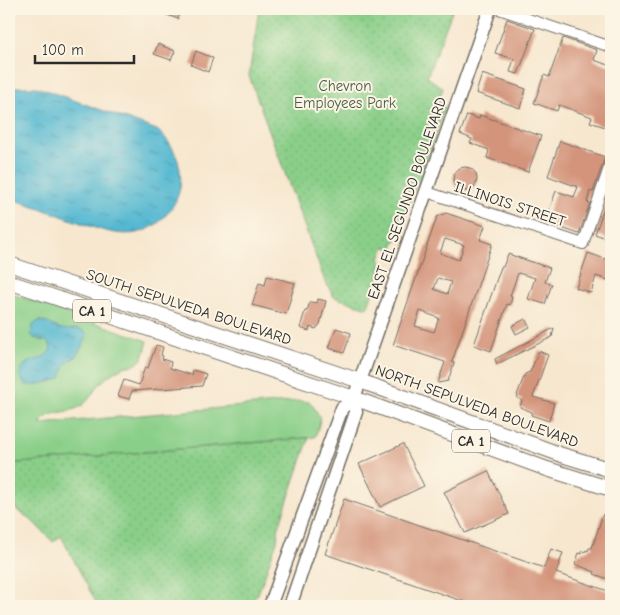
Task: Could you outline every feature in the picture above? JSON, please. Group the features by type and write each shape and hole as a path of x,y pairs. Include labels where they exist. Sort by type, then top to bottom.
{"highway":[{"name":"SOUTH SEPULVEDA BOULEVARD","path":"9,264 360,381"},
{"name":"CA 1","path":"9,282 354,398 555,471 611,489"},
{"path":"175,339 183,332 224,344 231,345 242,342"},
{"name":"NORTH SEPULVEDA BOULEVARD","path":"360,381 562,455 611,470"}],"main road":[{"name":"EAST EL SEGUNDO BOULEVARD","path":"290,606 356,412 354,398 490,9"},
{"name":"EAST EL SEGUNDO BOULEVARD","path":"270,606 342,408 354,398"}],"street":[{"path":"499,9 611,47"},
{"name":"ILLINOIS STREET","path":"427,192 583,244 611,162"}],"green space":[{"name":"Chevron Employees Park","path":"259,9 453,9 427,77 443,88 439,99 445,107 419,184 416,186 392,250 385,246 380,258 382,268 367,308 334,297 324,279 249,76"},
{"path":"9,293 148,341 141,360 108,376 81,406 48,416 40,424 299,401 310,402 319,415 320,422 315,437 9,464"},
{"path":"309,438 279,526 277,541 258,594 254,597 251,606 98,606 61,536 53,542 30,519 9,505 9,464"}],"water":[{"path":"37,87 157,130 173,149 179,164 181,180 178,195 166,215 155,225 144,231 131,234 119,233 93,227 9,198 9,88"},
{"path":"39,321 62,329 83,331 87,337 76,357 65,365 61,378 34,385 25,385 20,376 21,369 29,362 44,357 51,348 48,342 34,338 31,334 33,325"}],"building":[{"path":"151,9 181,9 178,19"},
{"path":"507,19 535,29 518,74 510,72 514,59 495,53"},
{"path":"563,38 597,50 594,60 611,66 611,129 590,122 592,117 559,105 557,111 534,103 544,75 549,77"},
{"path":"158,44 175,51 171,60 154,54"},
{"path":"196,51 213,58 208,72 191,65"},
{"path":"482,74 526,89 520,108 476,93"},
{"path":"467,115 479,119 480,115 541,136 528,172 487,158 489,150 470,143 472,139 460,134"},
{"path":"560,141 605,157 593,192 590,191 587,202 590,203 579,234 545,222 556,191 574,197 578,187 548,176"},
{"path":"465,167 470,168 476,174 476,184 470,190 465,191 460,190 454,184 453,179 454,174 460,168"},
{"path":"607,200 611,201 611,240 595,234"},
{"path":"446,213 485,226 480,240 492,244 452,362 454,363 448,381 438,383 445,362 393,345 437,217","holes":["445,239 464,245 459,260 440,253","438,278 451,282 447,294 434,289","420,311 439,318 434,332 415,326"]},
{"path":"588,253 611,261 611,281 596,276 591,293 576,288"},
{"path":"508,254 550,268 545,282 552,284 545,304 528,299 535,278 518,273 510,296 512,297 510,305 507,304 491,351 474,345 501,267 503,267"},
{"path":"267,276 295,283 286,314 252,305 259,283 265,285"},
{"path":"318,299 326,301 320,324 316,329 310,327 309,331 300,328 310,302 317,303"},
{"path":"525,319 530,327 516,334 512,326"},
{"path":"336,328 351,333 344,353 329,348"},
{"path":"554,328 552,337 497,364 495,359"},
{"path":"156,345 163,347 162,359 171,362 170,368 192,375 193,370 206,374 202,386 132,391 129,399 118,396 124,380 139,385 145,367 148,368"},
{"path":"539,351 548,355 533,397 554,403 549,421 531,415 532,412 520,407 522,400 517,398 525,374 530,372"},
{"path":"403,444 424,486 380,507 359,464"},
{"path":"488,471 509,514 465,533 444,492"},
{"path":"344,499 544,568 551,549 563,553 556,573 611,592 610,606 477,606 325,554"},
{"path":"603,514 611,516 611,580 575,564 579,553 582,554 582,551 585,552 592,548"}]}
